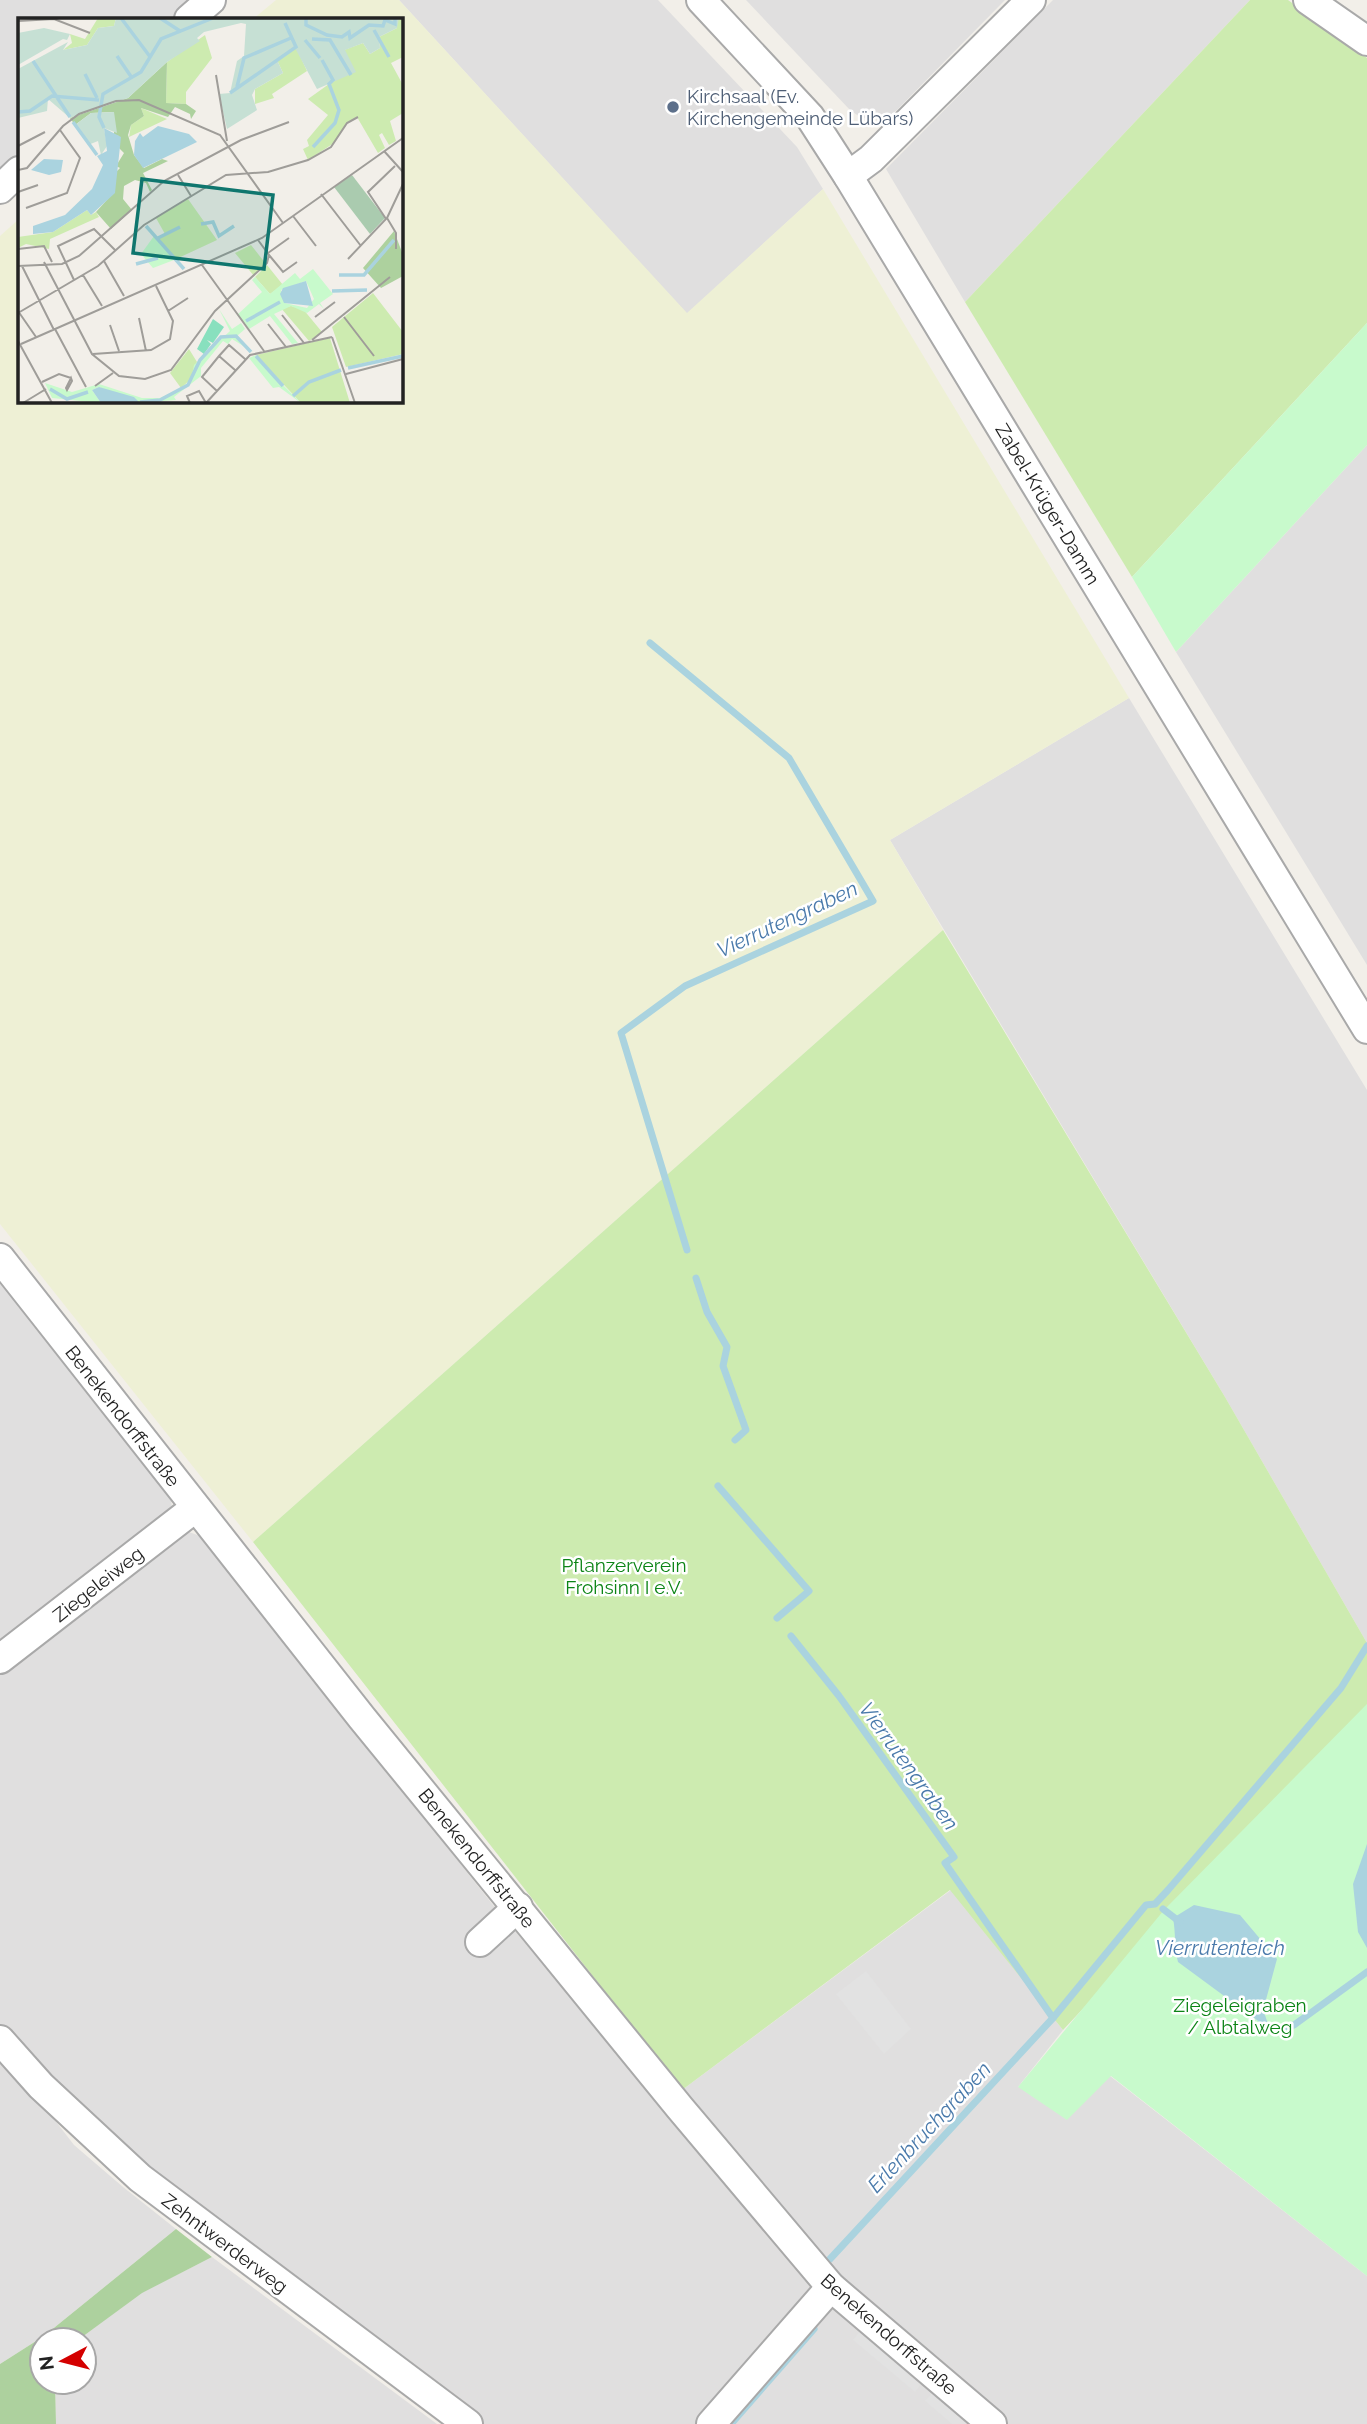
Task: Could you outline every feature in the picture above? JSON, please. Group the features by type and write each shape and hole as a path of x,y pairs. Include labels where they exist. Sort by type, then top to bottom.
{"street":[{"path":"191,18 211,0"},
{"name":"Zabel-Krüger-Damm","path":"701,0 810,117 1367,1028"},
{"path":"848,176 871,159 1031,0"},
{"path":"1308,0 1367,41"},
{"path":"0,188 18,172"},
{"name":"Benekendorffstraße","path":"0,1258 362,1718 680,2108 831,2287 992,2424"},
{"name":"Ziegeleiweg","path":"0,1659 195,1508"},
{"path":"481,1942 518,1907"},
{"name":"Zehntwerderweg","path":"0,2040 41,2086 140,2178 468,2424"},
{"path":"711,2424 831,2287"}],"shaded area":[{"path":"0,0 197,0 177,18 18,18 18,160 0,176"},
{"path":"399,0 658,0 797,147 823,189 687,314"},
{"path":"746,0 1005,0 897,110 886,118 872,120 860,117 850,110"},
{"path":"1053,0 1250,0 965,302 886,169"},
{"path":"1367,445 1367,965 1176,652"},
{"path":"1129,698 1367,1090 1367,1643 1225,1397 890,840"},
{"path":"0,1279 171,1499 172,1508 169,1515 0,1649"},
{"path":"189,1532 200,1536 493,1905 814,2286 702,2424 479,2424 145,2174 0,2030 0,1670"},
{"path":"951,1890 1063,2030 1018,2087 1110,2076 1367,2276 1367,2424 1003,2424 851,2294 682,2090"},
{"path":"866,1971 911,2029 884,2054 836,1994"},
{"path":"0,2059 43,2105 74,2145 176,2229 56,2326 28,2326 28,2346 0,2364"},
{"path":"212,2257 437,2424 56,2424 55,2396 98,2396 97,2326 141,2293"},
{"path":"838,2304 978,2424 725,2424 831,2305"},
{"path":"864,2326 926,2378 915,2392 853,2340"},
{"path":"937,2387 972,2417 966,2424 952,2424 925,2401"}],"green space":[{"path":"276,0 399,0 687,313 823,189 1129,698 890,840 943,930 253,1542 0,1224 0,236 18,220 18,402 402,402 402,18 254,18"},
{"path":"1250,0 1288,0 1367,58 1367,323 1132,577 965,302"},
{"path":"1367,323 1367,445 1176,652 1132,577"},
{"name":"Pflanzerverein Frohsinn I e.V.","path":"943,930 1225,1397 1367,1643 1367,1706 1063,2030 950,1890 682,2090 253,1542"},
{"name":"Ziegeleigraben / Albtalweg","path":"1367,1704 1367,2276 1111,2076 1067,2120 1018,2087 1164,1910"},
{"path":"176,2229 212,2257 142,2293 97,2326 56,2326"},
{"path":"28,2346 28,2396 55,2396 56,2424 0,2424 0,2364"}],"water":[{"path":"1367,1844 1367,1948 1358,1932 1353,1884"},
{"name":"Vierrutenteich","path":"1194,1905 1240,1915 1277,1959 1264,2007 1265,2026 1178,1962 1173,1918"}],"waterway":[{"name":"Vierrutengraben","path":"650,643 789,758 873,901 685,986 621,1033 687,1250"},
{"name":"Vierrutengraben","path":"696,1278 707,1312 727,1347 723,1366 746,1430 735,1440"},
{"name":"Vierrutengraben","path":"718,1486 809,1591 777,1618"},
{"name":"Vierrutengraben","path":"791,1636 839,1696 954,1857 945,1863 1053,2018"},
{"name":"Erlenbruchgraben","path":"830,2259 1053,2018 1146,1905 1155,1904 1168,1890 1341,1688 1367,1646"},
{"path":"1163,1909 1180,1922"},
{"path":"1262,2017 1265,2026 1280,2028 1294,2025 1367,1972"},
{"path":"731,2424 814,2329"}],"place":[{"name":"Kirchsaal (Ev. Kirchengemeinde Lübars)","path":"673,107"}]}
